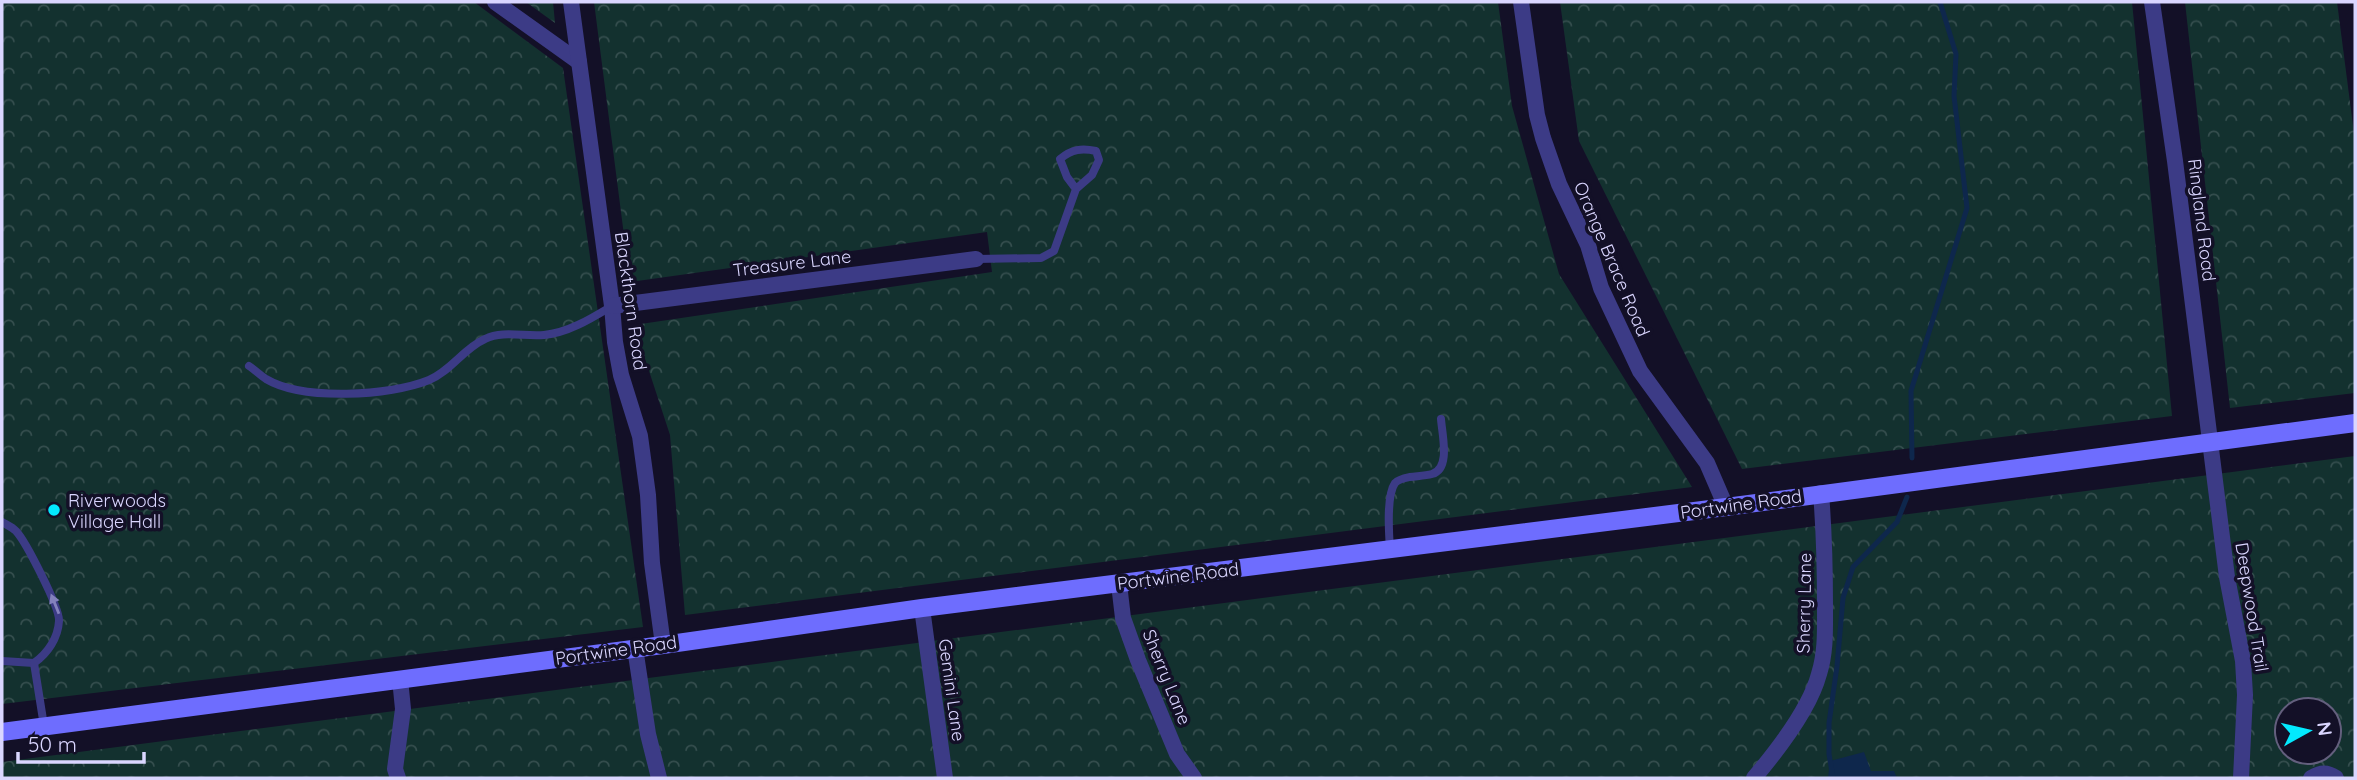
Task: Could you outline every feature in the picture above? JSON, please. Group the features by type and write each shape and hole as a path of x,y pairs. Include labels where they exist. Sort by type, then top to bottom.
{"street":[{"path":"495,2 579,62"},
{"name":"Blackthorn Road","path":"571,2 615,342 621,376 640,436 663,645"},
{"name":"Orange Brace Road","path":"1521,2 1537,115 1543,138 1559,184 1588,245 1601,288 1640,371 1707,463 1726,507"},
{"name":"Ringland Road","path":"2152,2 2210,443"},
{"name":"Treasure Lane","path":"612,306 976,258"},
{"name":"Portwine Road","path":"2,732 922,608 1726,507 2355,422"},
{"name":"Deepwood Trail","path":"2210,443 2227,577 2243,661 2245,695 2241,778"},
{"name":"Sherry Lane","path":"1754,778 1785,737 1818,677 1825,639 1825,546 1821,493"},
{"name":"Sherry Lane","path":"1119,584 1123,618 1138,660 1177,754 1194,778"},
{"name":"Gemini Lane","path":"922,608 945,778"},
{"path":"635,648 648,734 659,778"},
{"path":"398,778 396,769 403,709 400,679"},
{"path":"2311,778 2328,773 2336,778"}],"lane":[{"path":"976,258 1041,258 1054,251 1076,189 1092,176 1099,160 1096,150 1070,151 1060,159 1067,177 1076,189"},
{"path":"249,366 267,380 301,390 333,395 398,388 430,380 485,338 499,335 553,334 591,319 612,306"},
{"path":"1390,550 1392,493 1395,483 1401,479 1433,474 1440,470 1444,454 1441,419"},
{"path":"2,523 9,525 20,537 59,610 60,619 54,641 34,663"},
{"path":"2,661 34,663"},
{"path":"34,663 44,726"}],"green space":[{"path":"2,2 474,2 563,68 643,627 2,704"},
{"path":"526,2 553,2 555,23"},
{"path":"594,2 1498,2 1512,106 1559,274 1692,487 685,615 670,435 634,325 992,272 987,232 630,282"},
{"path":"1560,2 2132,2 2172,416 1742,469 1579,141"},
{"path":"2185,2 2337,2 2355,141 2355,393 2230,408"},
{"path":"2355,456 2355,778 2,778 2,762"}],"water":[{"path":"1864,752 1871,771 1894,771 1897,778 1828,778 1830,761"}],"waterway":[{"path":"1912,458 1911,391 1967,208 1954,96 1956,54 1940,2"},
{"path":"1833,778 1829,754 1829,723 1843,598 1853,567 1897,522 1907,497"}],"place":[{"name":"Riverwoods Village Hall","path":"54,510"}]}
